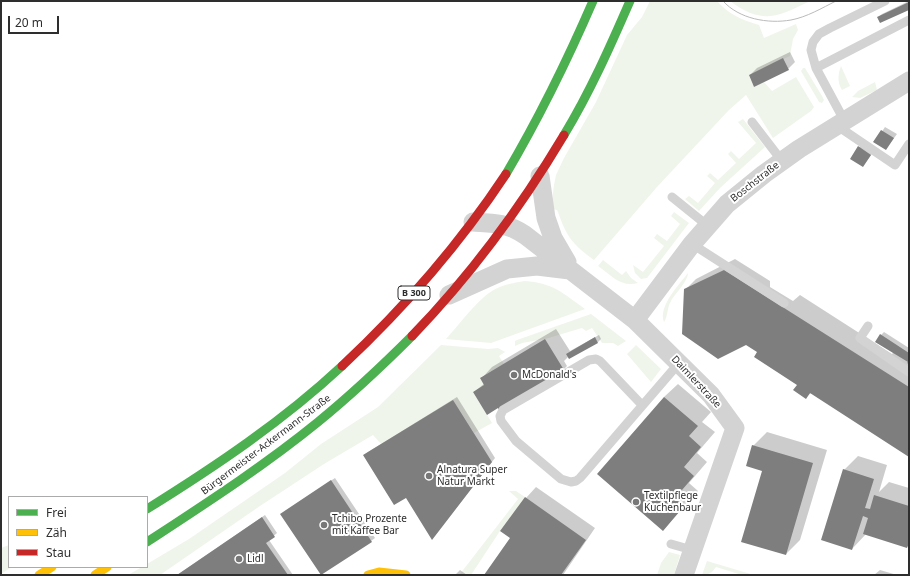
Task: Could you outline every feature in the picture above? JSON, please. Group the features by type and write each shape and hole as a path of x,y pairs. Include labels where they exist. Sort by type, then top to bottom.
{"main road":[{"name":"Bürgermeister-Ackermann-Straße","path":"148,508 246,444 305,398 361,348 406,302 446,257 473,222 505,175 532,129 562,70 593,1"},
{"name":"Bürgermeister-Ackermann-Straße","path":"148,541 210,502 334,409 404,344 449,295 467,274 540,176 572,122 602,65 630,1"},
{"path":"38,575 50,568"},
{"path":"94,575 105,568"},
{"path":"368,575 379,572 406,575"}],"street":[{"name":"Boschstraße","path":"635,320 692,244 727,204 782,161 840,123 909,81"},
{"name":"Daimlerstraße","path":"540,176 546,218 553,238 572,271"},
{"name":"Daimlerstraße","path":"473,222 494,223 514,228 635,320 711,395 735,428 684,575"},
{"name":"Daimlerstraße","path":"449,295 507,269 537,266 572,271"}],"lane":[{"path":"885,1 819,34 813,42 811,50 816,68 840,123 895,165 909,144"},
{"path":"816,68 909,20"},
{"path":"752,122 782,161"},
{"path":"672,197 708,226"},
{"path":"692,244 784,303"},
{"path":"868,326 860,338 909,372"},
{"path":"642,405 600,361 596,359 590,360 503,410 500,416 501,421 516,442 561,479 571,482 576,481 679,363"},
{"path":"672,544 692,550"}],"shaded area":[{"path":"650,1 717,1 726,10 736,16 759,25 764,38 796,24 798,30 793,39 790,56 749,75 754,87 764,82 772,91 796,77 814,107 811,111 773,138 746,95 729,110 657,187 594,260 575,245 567,234 557,210 553,209 552,202 556,175 596,102 627,35 642,17"},
{"path":"730,1 808,2 777,15 760,16 741,8"},
{"path":"841,66 850,86 842,90 838,78"},
{"path":"805,68 822,96 824,100 822,103 819,102 801,71"},
{"path":"875,82 877,90 860,98 852,97 858,91"},
{"path":"743,119 765,147 720,188 699,211 685,199 689,196 698,203 715,183 707,176 710,173 718,180 736,163 728,154 731,151 739,159 756,143 738,122"},
{"path":"674,212 689,223 647,278 641,279 635,273 633,265 643,272 664,246 654,238 657,234 667,241 680,224 671,216"},
{"path":"603,260 622,275 626,271 631,278 638,283 626,284 616,280 598,266"},
{"path":"688,273 684,284 670,303 664,322 664,309 670,296"},
{"path":"525,281 543,284 557,290 585,309 491,343 446,339 486,295 503,286"},
{"path":"591,314 626,341 618,346 613,343 602,343 592,328 586,331 582,328 515,346 515,341 517,340"},
{"path":"441,345 488,349 498,348 505,352 499,356 504,364 481,377 484,385 473,392 492,423 474,433 453,400 381,444 373,435 324,464 160,575 128,575 140,568 148,568 148,563 189,539 285,473 321,444 378,407"},
{"path":"636,345 661,369 651,382 627,354"},
{"path":"509,491 516,491 525,497 500,531 471,575 461,575 460,574 518,499"},
{"path":"8,545 8,568 10,568 1,574 1,548"},
{"path":"669,552 680,555 674,575 657,575 661,563"},
{"path":"707,561 754,575 742,575 716,567 710,573 702,575"}],"building":[{"path":"909,2 909,10 880,23 877,17"},
{"path":"783,58 789,70 754,87 749,75"},
{"path":"881,130 894,138 886,150 873,142"},
{"path":"858,146 871,155 863,167 850,159"},
{"path":"724,270 909,387 909,457 810,393 806,399 793,390 797,385 754,357 757,352 746,345 718,359 682,334 684,289"},
{"path":"880,334 909,353 909,364 875,342"},
{"path":"595,337 598,343 569,359 566,354"},
{"name":"McDonald's","path":"545,339 564,370 501,413 498,408 487,415 473,392 484,385 480,378"},
{"path":"664,397 698,426 689,436 701,447 684,467 694,476 676,497 685,505 663,531 597,474"},
{"name":"Alnatura Super Natur Markt","path":"453,400 492,462 432,540 406,498 394,505 363,455"},
{"path":"752,445 813,463 786,555 741,542 762,471 746,466"},
{"path":"843,469 874,479 865,508 870,509 874,495 909,506 909,543 907,548 863,534 868,518 863,516 852,550 821,540"},
{"name":"Tchibo Prozente mit Kaffee Bar","path":"331,480 372,542 321,575 280,514"},
{"path":"525,497 586,540 561,575 484,575 510,538 500,531"},
{"name":"Lidl","path":"262,517 275,537 266,543 288,575 177,575"}],"tram line":[{"path":"723,1 737,12 745,16 754,19 773,21 791,20 803,17 836,1"}],"traffic: fast":[{"path":"506,174 552,89 593,1"},
{"path":"564,135 591,86 630,1"},
{"path":"148,541 234,484 298,438 354,391 412,336"},
{"path":"148,508 273,424 342,366"}],"traffic: slow":[{"path":"39,575 50,568"},
{"path":"95,575 106,568"},
{"path":"368,575 379,572 406,575"}],"traffic: jam":[{"path":"412,336 455,289 494,240 548,162 564,135"},
{"path":"342,366 387,322 430,275 469,226 506,174"}],"place":[{"name":"McDonald's","path":"514,375"},
{"name":"Alnatura Super Natur Markt","path":"429,476"},
{"name":"Textilpflege Kuchenbaur","path":"636,502"},
{"name":"Tchibo Prozente mit Kaffee Bar","path":"324,525"},
{"name":"Lidl","path":"239,559"}]}
